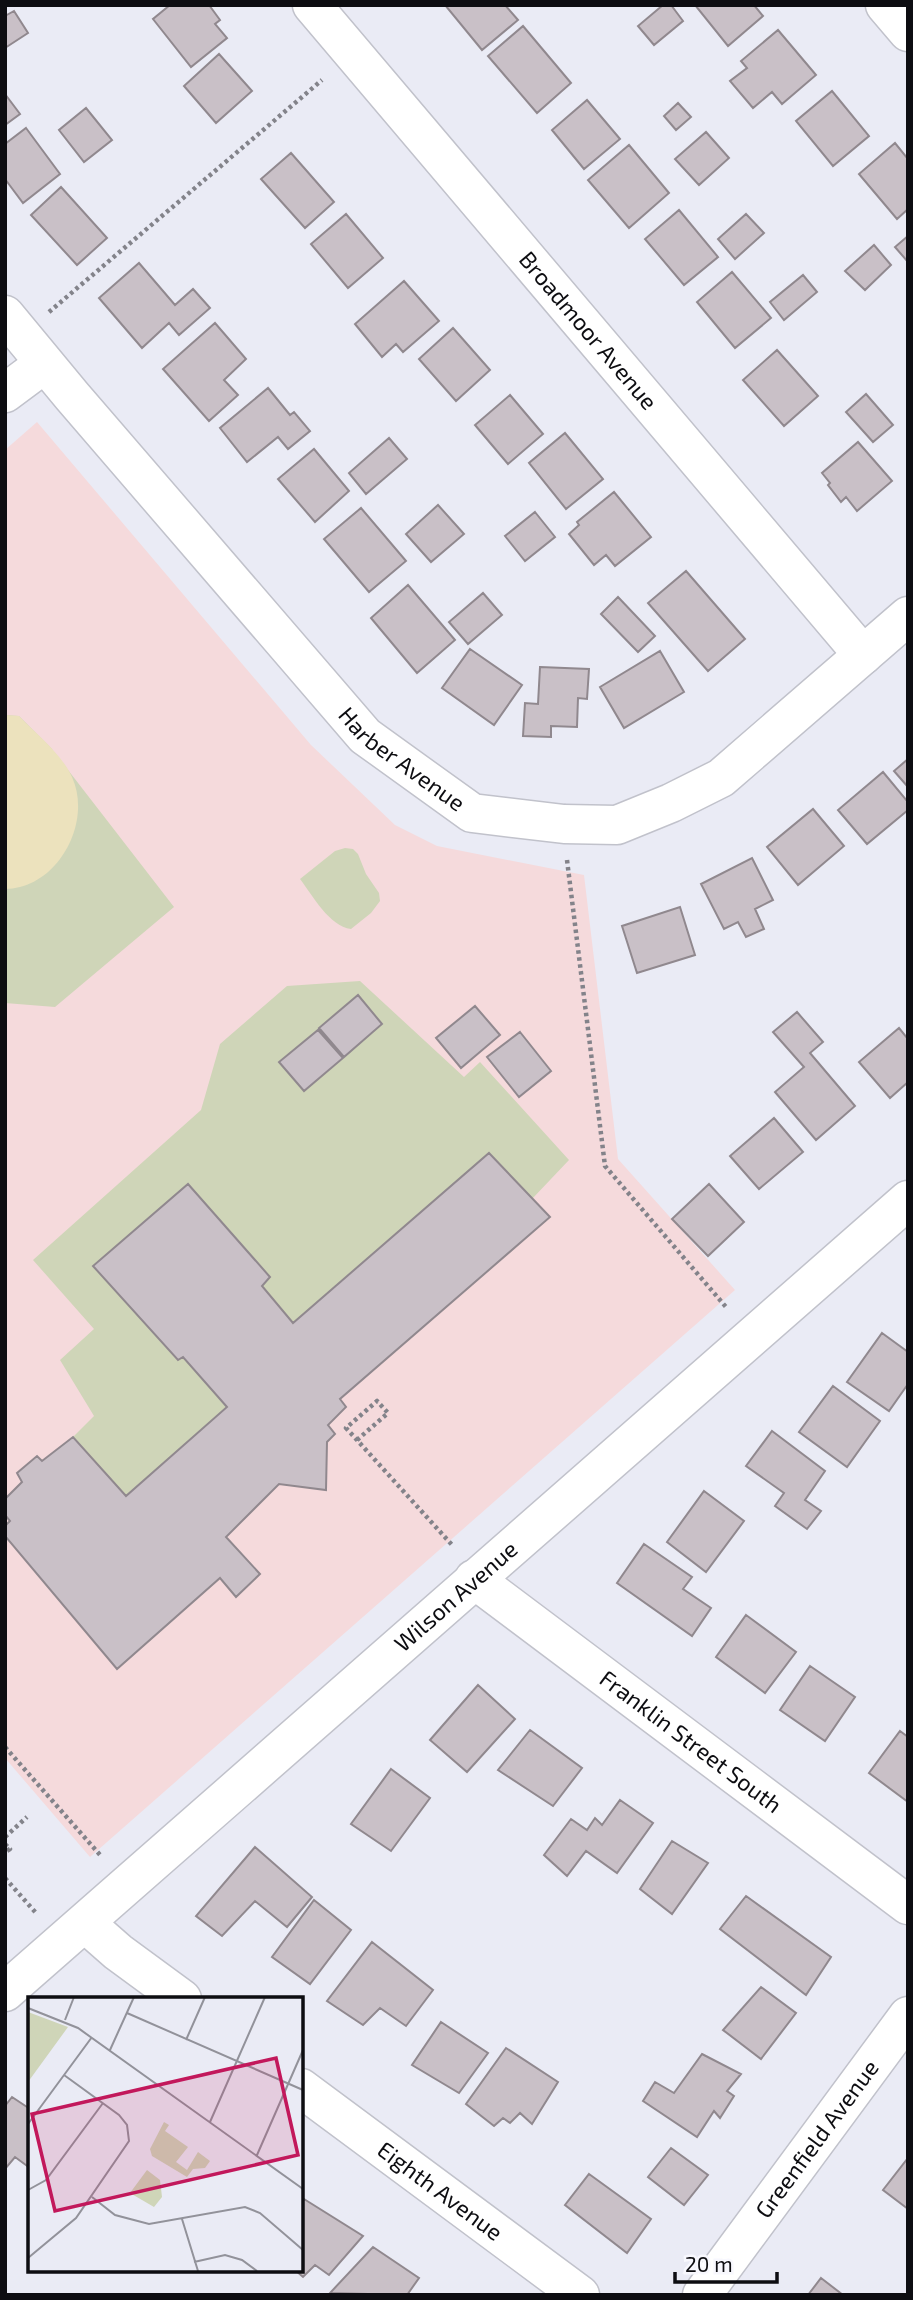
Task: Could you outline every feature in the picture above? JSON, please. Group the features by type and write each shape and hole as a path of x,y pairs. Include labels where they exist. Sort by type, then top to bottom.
{"street":[{"name":"Broadmoor Avenue","path":"312,5 863,655"},
{"path":"885,5 908,32"},
{"name":"Harber Avenue","path":"5,315 44,364 365,736 472,813 564,824 617,825 671,803 721,778 908,616"},
{"path":"5,393 44,364"},
{"name":"Wilson Avenue","path":"5,1992 908,1200"},
{"name":"Franklin Street South","path":"474,1579 908,1905"},
{"path":"85,1923 118,1952 178,1997"},
{"name":"Greenfield Avenue","path":"702,2295 908,2015"},
{"name":"Eighth Avenue","path":"303,2089 580,2295"}],"path":[{"path":"45,315 322,80"},
{"path":"566,852 605,1166 726,1307"},
{"path":"357,1440 388,1413 377,1401 346,1429 453,1546"},
{"path":"5,1747 101,1856"},
{"path":"5,1837 27,1817"},
{"path":"5,1844 9,1849 5,1853"},
{"path":"5,1878 36,1913"}],"shaded area":[{"path":"37,422 311,745 395,825 437,846 584,875 618,1159 735,1290 90,1857 5,1758 5,450"}],"green space":[{"path":"5,715 19,716 51,748 174,907 55,1007 5,1003"},
{"path":"353,849 358,854 366,874 379,893 380,901 371,913 351,929 343,927 329,916 300,879 335,851"},
{"path":"360,981 464,1077 480,1062 569,1160 532,1199 488,1154 293,1323 262,1286 270,1277 188,1184 94,1266 177,1360 183,1357 227,1407 126,1496 73,1437 94,1416 60,1360 94,1329 33,1260 201,1110 220,1044 287,986"}],"sand":[{"path":"5,715 19,716 62,760 72,777 78,814 74,833 55,866 24,886 5,889"}],"building":[{"path":"170,5 209,5 220,20 215,24 227,38 191,67 153,19"},
{"path":"445,5 505,5 518,20 482,50"},
{"path":"663,5 671,5 683,21 654,45 638,26"},
{"path":"695,5 754,5 763,16 728,46"},
{"path":"14,11 28,33 5,48 5,16"},
{"path":"523,26 571,83 537,113 488,56"},
{"path":"778,30 816,75 782,104 772,92 753,108 730,81 747,68 741,61"},
{"path":"219,54 252,91 216,123 184,86"},
{"path":"832,91 869,136 833,166 796,121"},
{"path":"5,94 20,114 5,125"},
{"path":"587,100 620,139 584,169 552,130"},
{"path":"678,103 691,117 676,130 664,116"},
{"path":"86,108 112,140 84,162 59,130"},
{"path":"26,128 60,174 23,203 5,179 5,144"},
{"path":"706,132 729,158 699,185 675,159"},
{"path":"895,143 908,159 908,209 897,219 859,174"},
{"path":"629,145 669,193 629,228 588,180"},
{"path":"291,153 334,202 305,228 261,179"},
{"path":"61,187 107,238 77,265 31,215"},
{"path":"679,210 718,257 684,285 645,239"},
{"path":"346,214 383,258 348,288 311,244"},
{"path":"746,214 764,233 735,259 718,239"},
{"path":"908,236 908,262 895,247"},
{"path":"874,245 891,265 865,290 845,271"},
{"path":"139,263 175,305 193,289 210,308 179,335 169,323 142,348 99,298"},
{"path":"732,272 771,318 735,348 697,302"},
{"path":"803,275 817,292 784,320 770,302"},
{"path":"404,281 439,321 403,352 396,344 382,357 355,324"},
{"path":"215,323 246,359 224,380 238,395 209,421 163,369"},
{"path":"453,328 490,370 456,401 419,359"},
{"path":"777,350 818,396 784,426 743,380"},
{"path":"268,388 290,415 294,412 310,431 288,449 278,437 247,462 220,428"},
{"path":"866,394 893,425 873,442 846,412"},
{"path":"510,395 543,434 508,464 475,425"},
{"path":"565,433 603,479 566,509 529,463"},
{"path":"389,438 407,459 366,494 349,473"},
{"path":"858,442 892,481 857,511 846,497 841,502 822,473"},
{"path":"314,449 349,491 315,522 278,479"},
{"path":"614,492 651,537 615,566 606,555 594,565 569,534 579,525 577,522"},
{"path":"438,505 464,534 431,562 406,534"},
{"path":"361,508 406,561 369,592 324,539"},
{"path":"535,512 555,537 525,561 505,536"},
{"path":"686,571 745,639 708,671 648,603"},
{"path":"408,585 455,640 417,673 371,618"},
{"path":"483,593 502,615 468,644 449,622"},
{"path":"618,597 655,636 638,652 601,614"},
{"path":"470,649 522,685 494,725 442,688"},
{"path":"660,651 684,692 624,728 600,687"},
{"path":"540,667 589,669 587,699 578,698 577,727 551,726 551,737 523,736 525,703 538,704"},
{"path":"908,759 908,787 894,771"},
{"path":"883,772 908,802 908,810 867,844 838,810"},
{"path":"813,809 844,846 798,885 767,847"},
{"path":"752,858 773,900 755,909 764,929 746,937 738,922 724,929 701,884"},
{"path":"680,907 695,955 637,973 622,926"},
{"path":"358,995 382,1024 344,1057 319,1028"},
{"path":"475,1006 500,1035 461,1068 436,1038"},
{"path":"797,1012 823,1042 810,1053 855,1106 816,1140 775,1092 804,1067 773,1032"},
{"path":"899,1028 908,1039 908,1082 890,1098 859,1062"},
{"path":"318,1030 343,1058 304,1091 279,1062"},
{"path":"520,1032 551,1071 519,1097 487,1057"},
{"path":"774,1118 803,1152 759,1189 730,1156"},
{"path":"489,1153 550,1217 340,1399 346,1407 328,1425 335,1434 327,1442 326,1490 279,1484 226,1537 260,1574 236,1597 220,1578 117,1669 5,1536 5,1526 10,1521 5,1515 5,1499 22,1482 17,1473 37,1456 42,1461 73,1437 126,1496 227,1407 183,1357 178,1360 93,1266 188,1184 270,1277 262,1286 293,1323"},
{"path":"709,1184 744,1222 708,1256 672,1219"},
{"path":"882,1333 908,1352 908,1384 889,1411 847,1382"},
{"path":"833,1386 880,1421 847,1467 799,1432"},
{"path":"772,1431 825,1471 805,1500 821,1511 807,1529 775,1506 784,1493 746,1466"},
{"path":"704,1491 744,1521 706,1572 667,1542"},
{"path":"644,1544 692,1577 683,1589 711,1608 692,1636 617,1583"},
{"path":"746,1615 796,1652 765,1693 716,1657"},
{"path":"810,1666 855,1697 825,1741 780,1710"},
{"path":"478,1685 515,1719 467,1772 430,1740"},
{"path":"530,1730 582,1768 553,1806 498,1770"},
{"path":"900,1731 908,1737 908,1802 869,1773"},
{"path":"391,1769 430,1798 391,1851 351,1824"},
{"path":"620,1800 653,1823 617,1873 586,1851 567,1876 544,1855 571,1819 587,1830 595,1818 602,1825"},
{"path":"672,1841 708,1863 672,1914 640,1889"},
{"path":"255,1847 312,1897 287,1927 255,1901 222,1936 196,1916"},
{"path":"746,1896 831,1957 806,1995 720,1929"},
{"path":"314,1900 351,1930 310,1984 272,1957"},
{"path":"372,1942 433,1990 406,2026 380,2008 363,2025 327,2001"},
{"path":"761,1987 796,2013 761,2059 723,2030"},
{"path":"441,2022 488,2053 459,2093 412,2065"},
{"path":"506,2048 558,2082 532,2124 520,2113 510,2123 503,2118 494,2126 466,2104"},
{"path":"702,2054 741,2074 727,2091 734,2096 720,2118 714,2111 697,2137 643,2101 655,2082 674,2093"},
{"path":"12,2097 28,2108 28,2167 15,2157 5,2169 5,2106"},
{"path":"671,2148 708,2175 684,2205 648,2177"},
{"path":"908,2158 908,2209 883,2190"},
{"path":"589,2174 651,2219 627,2253 565,2205"},
{"path":"303,2200 363,2236 329,2275 315,2265 303,2277 297,2272 303,2272"},
{"path":"373,2247 419,2278 407,2295 330,2293"},
{"path":"821,2278 843,2295 808,2295"}]}
